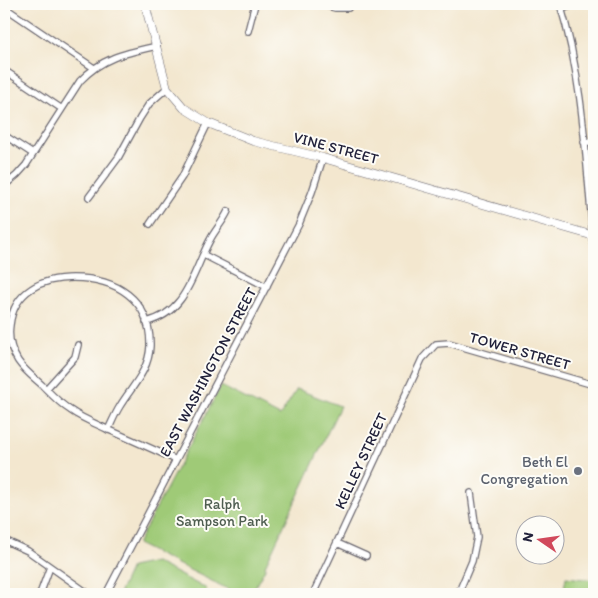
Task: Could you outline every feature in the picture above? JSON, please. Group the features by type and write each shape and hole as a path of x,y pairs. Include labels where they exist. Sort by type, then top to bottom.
{"main road":[{"name":"VINE STREET","path":"145,4 168,88 184,108 208,123 253,141 323,158 594,236"}],"street":[{"path":"248,31 255,4"},
{"path":"320,4 335,8 348,8"},
{"path":"576,4 561,6 570,36 578,82 594,246"},
{"path":"4,7 94,68"},
{"path":"4,186 17,175 33,154 80,81 94,68 112,57 156,46"},
{"path":"4,70 62,109"},
{"path":"89,197 118,158 149,104 168,88"},
{"path":"150,224 182,177 208,123"},
{"path":"4,135 33,154"},
{"path":"584,142 594,142"},
{"name":"EAST WASHINGTON STREET","path":"106,594 303,216 323,158"},
{"path":"146,322 162,316 178,302 188,289 210,241 228,211"},
{"path":"204,255 266,287"},
{"path":"108,430 116,413 140,379 147,363 150,342 146,322 140,310 128,295 104,281 89,278 57,278 46,281 34,287 22,297 14,308 10,321 10,341 21,366 72,412 108,430 176,460"},
{"name":"TOWER STREET","path":"438,343 449,343 594,385"},
{"name":"KELLEY STREET","path":"313,594 422,359 438,343"},
{"path":"46,389 75,357 78,345"},
{"path":"458,594 472,561 477,537 471,493"},
{"path":"4,540 20,546 89,594"},
{"path":"337,543 366,556"},
{"path":"40,594 50,567"},
{"path":"4,592 11,594"}],"green space":[{"name":"Ralph Sampson Park","path":"221,386 280,416 297,389 340,406 266,567 251,594 238,594 137,544"},
{"path":"155,562 207,589 204,594 119,594 131,567"},
{"path":"566,577 594,580 594,594 563,594"}],"place":[{"name":"Beth El Congregation","path":"578,471"}]}
